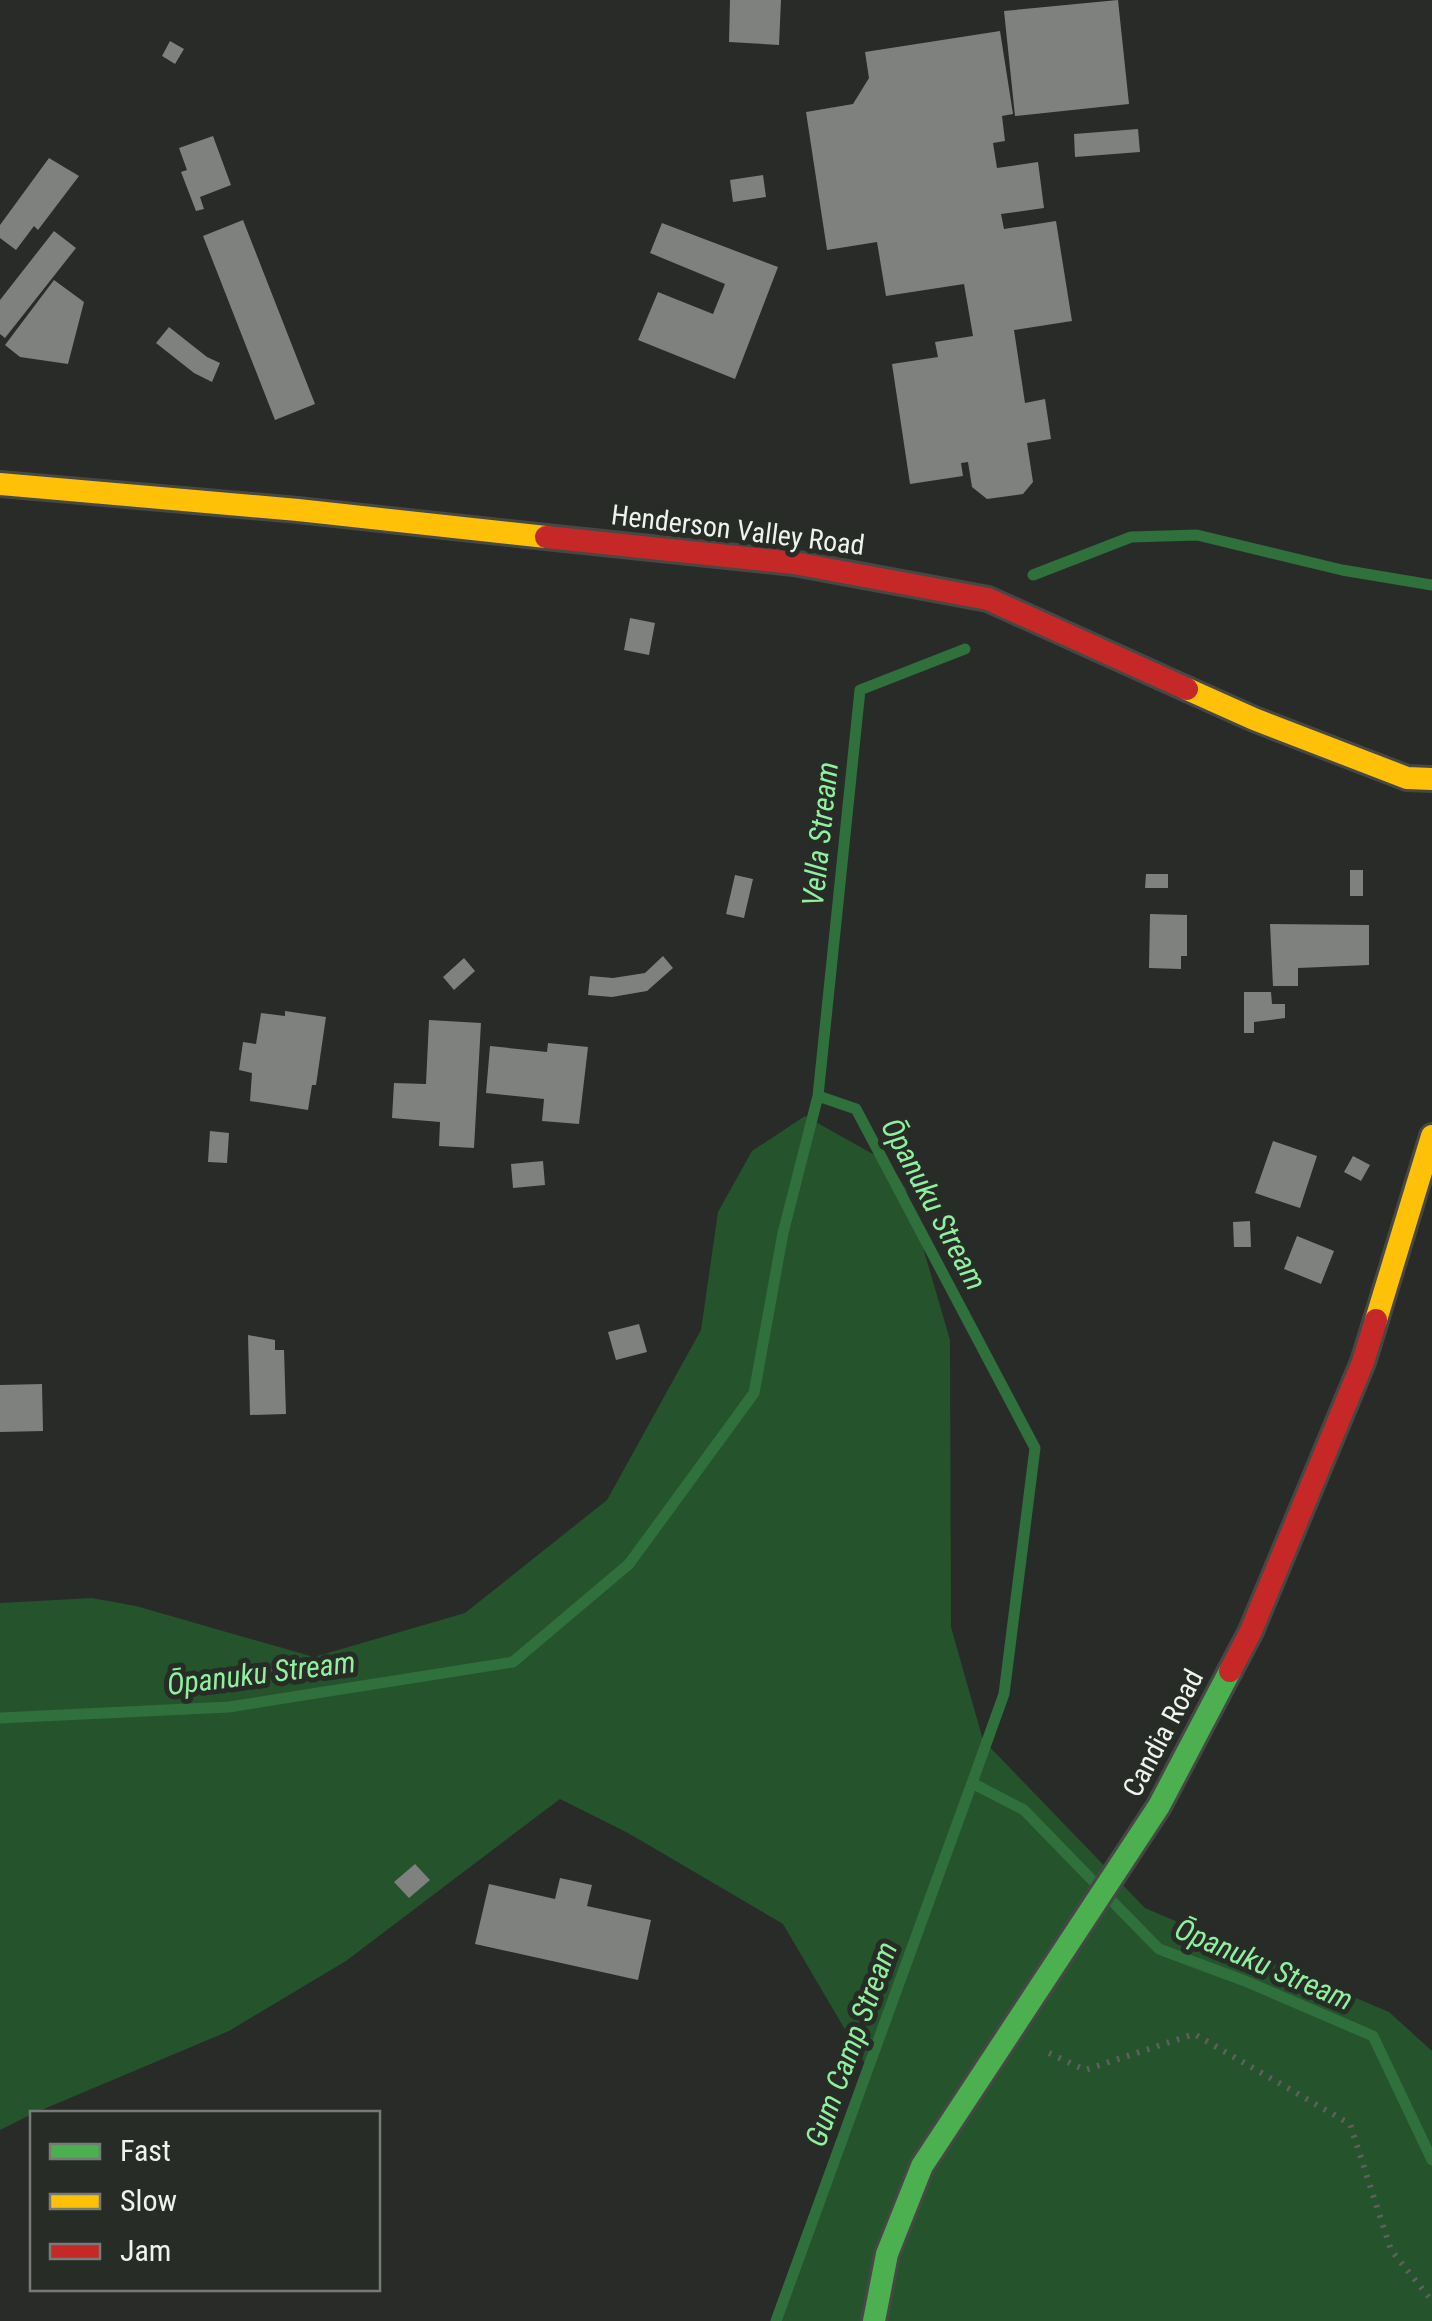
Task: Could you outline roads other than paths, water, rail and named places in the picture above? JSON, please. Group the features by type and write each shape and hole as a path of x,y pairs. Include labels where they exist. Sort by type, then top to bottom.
{"street":[{"name":"Henderson Valley Road","path":"0,484 298,510 794,562 988,599 1254,719 1406,778 1432,779"},
{"name":"Candia Road","path":"874,2321 887,2254 922,2166 1159,1806 1251,1630 1363,1362 1432,1136"}],"waterway":[{"name":"Vella Stream","path":"1033,575 1131,537 1197,535 1342,570 1432,585"},
{"name":"Vella Stream","path":"818,1096 860,690 965,649"},
{"name":"Ōpanuku Stream","path":"0,1718 229,1707 513,1662 629,1564 754,1393 783,1233 818,1096 856,1109 1035,1448 1004,1694 972,1783 1024,1810 1092,1880"},
{"name":"Gum Camp Stream","path":"776,2321 972,1783"},
{"name":"Ōpanuku Stream","path":"1112,1901 1159,1949 1373,2036 1432,2160"}]}
